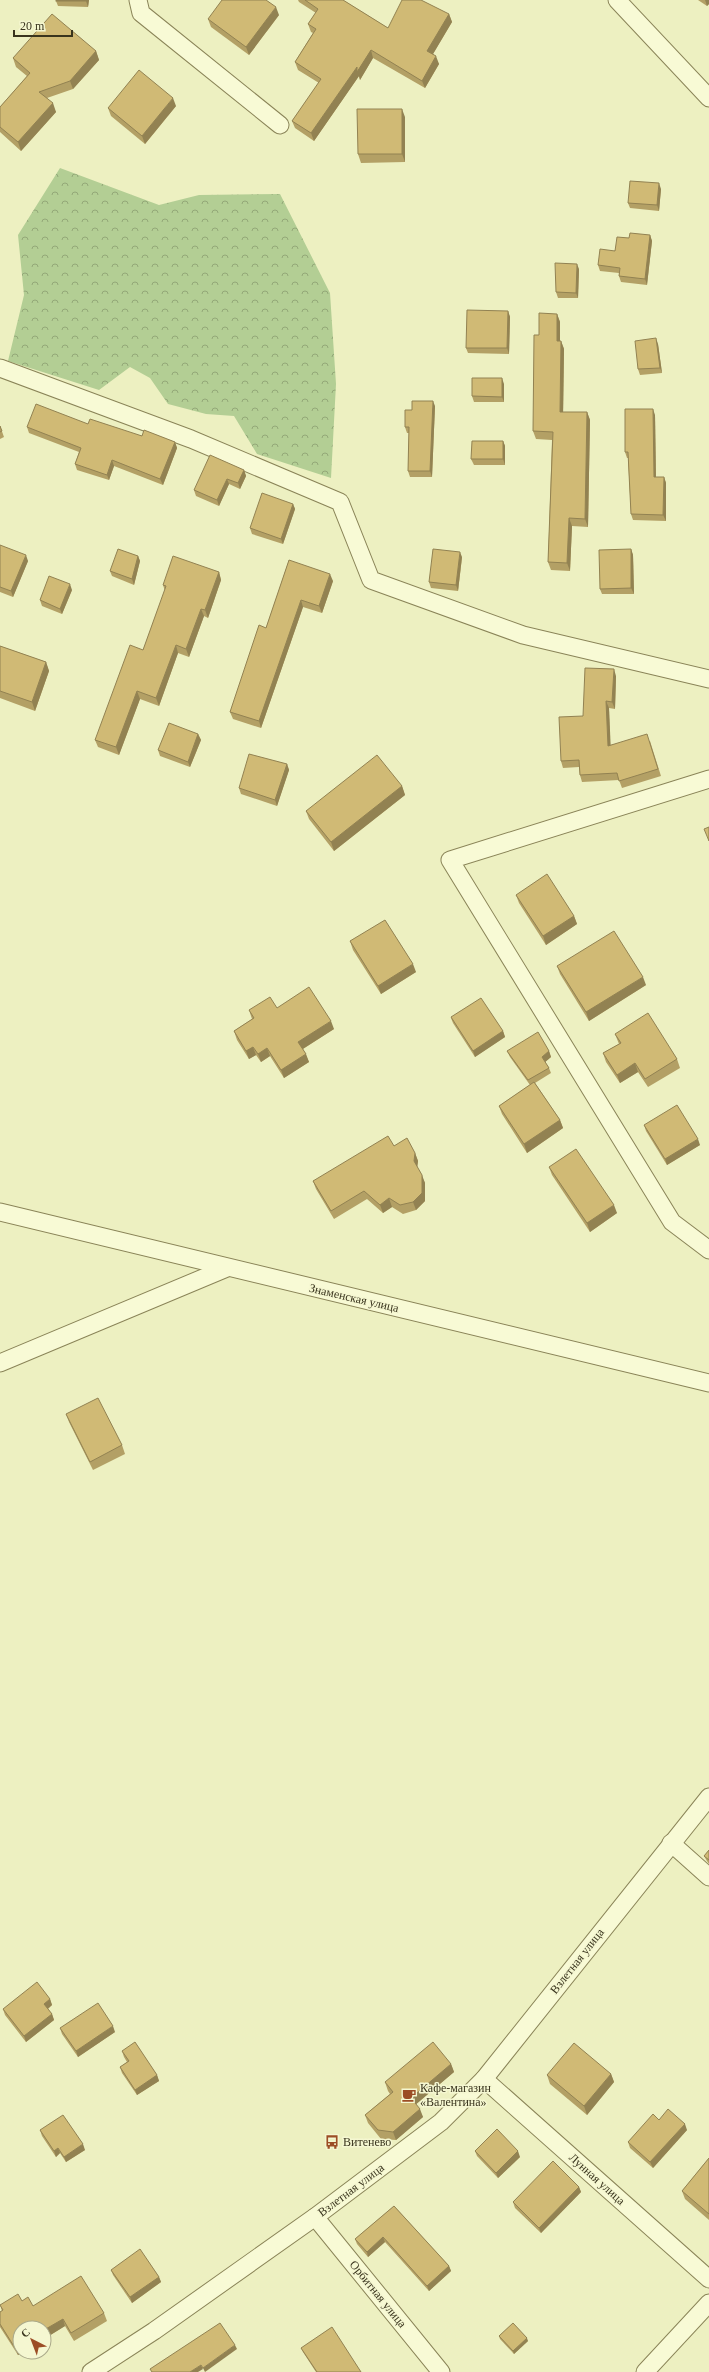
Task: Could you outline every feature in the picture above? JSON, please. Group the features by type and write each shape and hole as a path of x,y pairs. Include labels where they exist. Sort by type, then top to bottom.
{"street":[{"path":"138,0 140,13 280,126"},
{"path":"618,0 709,98"},
{"path":"0,368 191,439 340,502 371,580 523,635 709,679"},
{"path":"709,779 450,860 672,1222 709,1250"},
{"name":"Знаменская улица","path":"0,1212 227,1268 709,1383"},
{"path":"0,1363 227,1268"},
{"name":"Взлетная улица","path":"91,2372 154,2331 315,2217 441,2122 484,2079 709,1797"},
{"path":"671,1843 709,1877"},
{"name":"Лунная улица","path":"484,2079 709,2279"},
{"name":"Орбитная улица","path":"315,2217 442,2372"},
{"path":"645,2372 709,2303"}],"green space":[{"path":"60,168 159,205 199,195 280,194 330,293 336,384 331,478 257,454 234,416 206,414 168,404 150,378 130,367 99,390 8,361 24,295 18,235"}],"building":[{"path":"86,0 86,1 56,1"},
{"path":"222,0 266,0 276,7 246,47 208,19"},
{"path":"305,0 343,0 388,28 402,0 421,0 449,14 427,51 436,56 422,81 371,50 357,72 357,67 311,133 292,121 321,79 295,62 316,29 308,24 318,9"},
{"path":"52,14 96,51 70,81 39,92 53,103 18,142 0,127 0,107 30,73 13,58"},
{"path":"139,70 173,98 142,136 108,108"},
{"path":"357,109 402,109 402,154 358,154"},
{"path":"630,181 659,183 657,205 628,203"},
{"path":"630,233 650,235 645,279 619,276 620,268 598,265 600,249 615,251 617,237 629,238"},
{"path":"555,263 577,264 576,293 556,292"},
{"path":"467,310 508,311 507,348 466,348"},
{"path":"539,313 557,314 557,341 561,341 560,412 587,412 585,519 569,518 567,563 548,562 553,432 533,431 534,335 539,335"},
{"path":"656,338 660,368 638,369 635,341"},
{"path":"472,378 502,378 502,397 472,396"},
{"path":"412,401 433,401 430,471 408,471 409,427 405,427 405,410 412,410"},
{"path":"36,404 88,424 90,419 142,436 144,430 175,442 160,479 112,460 107,475 75,464 81,448 27,427"},
{"path":"625,409 653,409 654,477 664,477 663,515 631,514 628,452 625,452"},
{"path":"472,441 503,441 503,459 471,459"},
{"path":"210,455 244,470 238,483 227,479 217,500 194,490"},
{"path":"262,493 293,504 281,539 250,528"},
{"path":"0,545 26,555 11,591 0,587"},
{"path":"118,549 138,556 132,579 110,571"},
{"path":"433,549 460,552 456,585 429,582"},
{"path":"631,549 631,588 600,589 599,550"},
{"path":"173,556 219,572 205,610 201,609 186,649 176,645 156,698 137,691 116,747 95,740 130,645 143,650 166,586 163,585"},
{"path":"289,560 330,574 319,606 301,600 259,721 230,712 259,625 266,628"},
{"path":"49,576 70,584 60,609 40,600"},
{"path":"0,646 46,662 32,702 0,691"},
{"path":"585,668 614,669 612,702 606,701 608,746 647,734 658,769 619,781 617,773 580,775 579,760 561,761 559,717 583,716"},
{"path":"169,723 198,734 188,762 158,750"},
{"path":"249,754 287,764 275,800 239,788"},
{"path":"377,755 402,786 331,842 306,811"},
{"path":"709,827 709,841 704,829"},
{"path":"547,874 574,916 543,936 516,895"},
{"path":"385,920 413,964 378,986 350,941"},
{"path":"614,931 643,977 586,1012 557,966"},
{"path":"309,987 331,1021 298,1042 306,1054 281,1070 267,1048 258,1054 253,1047 246,1051 234,1031 254,1018 249,1010 270,997 277,1008"},
{"path":"481,998 503,1031 473,1051 451,1017"},
{"path":"648,1013 677,1059 645,1079 635,1063 617,1075 603,1053 621,1043 615,1034"},
{"path":"538,1032 549,1051 542,1057 549,1068 528,1080 507,1051"},
{"path":"534,1082 560,1120 524,1144 499,1106"},
{"path":"677,1105 698,1139 665,1159 644,1125"},
{"path":"388,1136 394,1146 407,1138 415,1153 414,1161 422,1175 422,1193 413,1202 400,1205 389,1198 380,1205 364,1191 331,1211 313,1181"},
{"path":"576,1149 614,1205 587,1223 549,1167"},
{"path":"98,1398 122,1445 90,1462 66,1414"},
{"path":"709,1850 709,1860 704,1856"},
{"path":"37,1982 50,1999 44,2004 52,2014 24,2036 3,2009"},
{"path":"98,2003 113,2026 76,2051 60,2028"},
{"path":"135,2042 157,2075 135,2090 120,2067 129,2061 122,2051"},
{"name":"Кафе-магазин «Валентина»","path":"433,2042 451,2064 411,2098 420,2109 393,2132 378,2130 365,2115 393,2092 385,2082"},
{"path":"574,2043 611,2074 584,2106 547,2075"},
{"path":"668,2109 685,2124 650,2162 628,2142 653,2114 659,2120"},
{"path":"63,2115 83,2144 64,2157 58,2148 54,2151 40,2130"},
{"path":"497,2129 518,2151 496,2173 475,2151"},
{"path":"709,2158 709,2214 682,2191"},
{"path":"553,2161 579,2187 539,2228 513,2202"},
{"path":"394,2206 449,2266 427,2286 383,2237 367,2252 355,2239"},
{"path":"140,2249 159,2277 130,2297 111,2270"},
{"path":"81,2276 104,2313 71,2333 63,2319 52,2325 52,2320 12,2320 12,2343 0,2324 0,2312 3,2310 0,2305 18,2294 22,2301 28,2297 33,2306"},
{"path":"220,2323 235,2345 203,2368 201,2365 190,2372 152,2372 150,2369"},
{"path":"513,2323 527,2338 513,2351 499,2336"},
{"path":"332,2327 361,2372 317,2372 301,2348"}],"place":[{"name":"Кафе-магазин «Валентина»","path":"409,2095"},
{"name":"Витенево","path":"332,2142"}]}
